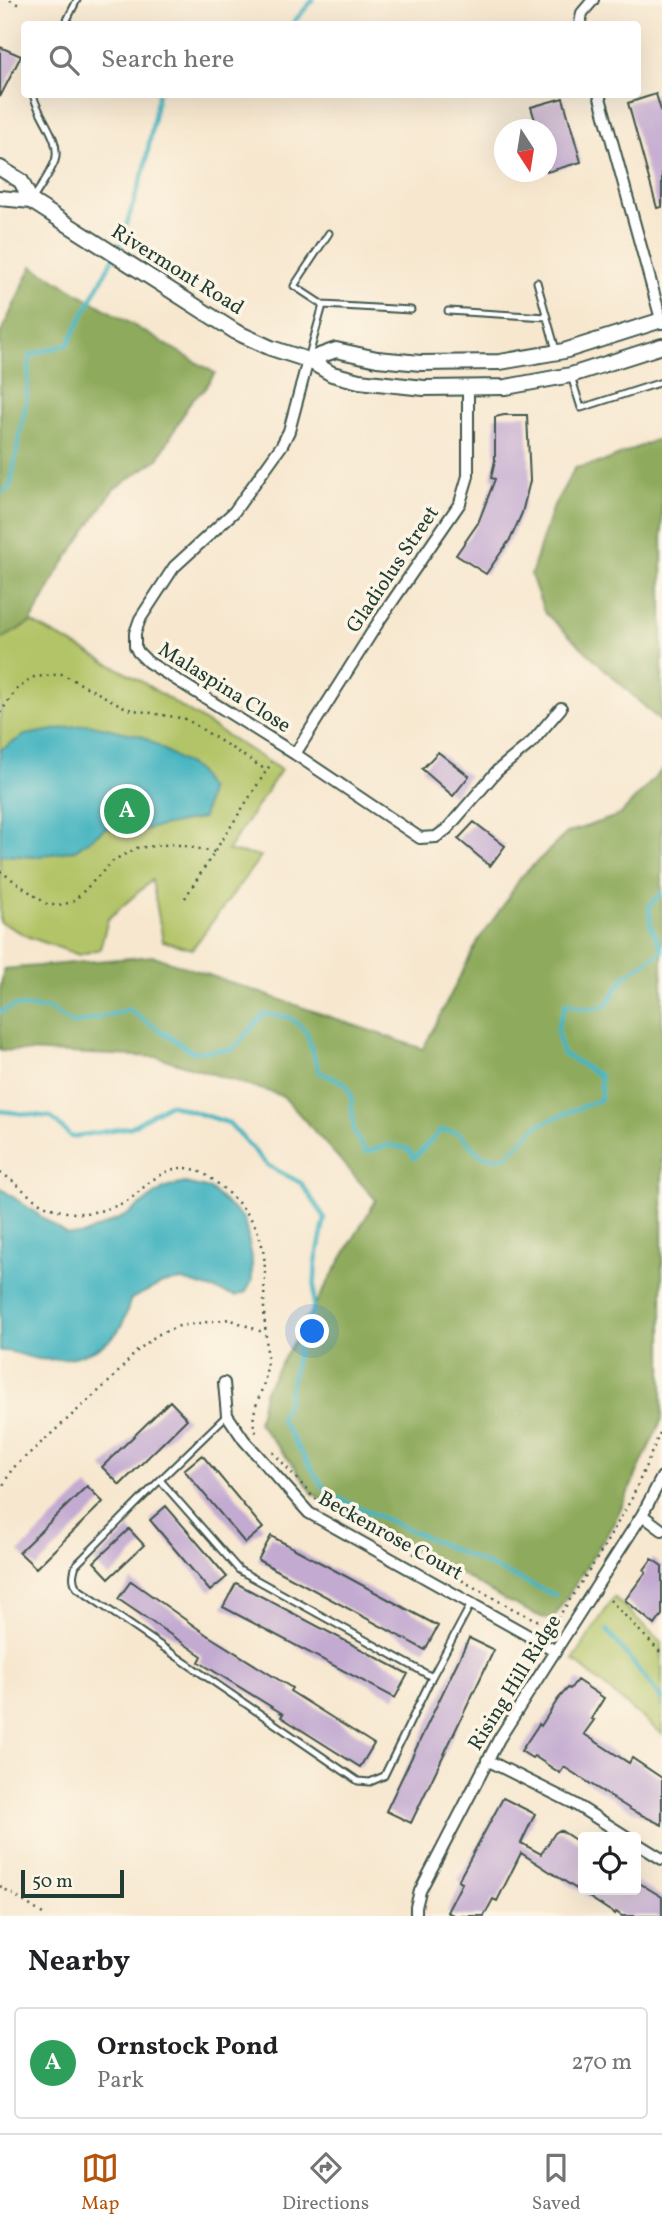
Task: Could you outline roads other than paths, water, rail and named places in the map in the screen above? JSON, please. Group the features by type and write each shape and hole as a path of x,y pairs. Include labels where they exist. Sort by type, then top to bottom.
{"street":[{"path":"581,21 582,13 593,0"},
{"path":"308,360 336,350 398,362 470,364 524,359 557,353 662,321 600,98"},
{"name":"Rivermont Road","path":"0,168 21,181 31,201"},
{"name":"Rivermont Road","path":"0,198 31,201 249,338 308,360 332,374 359,381 400,387 506,387 571,375 662,346"},
{"name":"Malaspina Close","path":"308,360 286,439 234,512 183,556 162,581 140,619 134,639 138,652 143,658 295,754 420,838 436,837 447,829 485,783 532,742 561,708"},
{"name":"Gladiolus Street","path":"295,754 368,638 460,503 468,476 468,389"},
{"name":"Beckenrose Court","path":"224,1383 227,1415 244,1440 309,1513 556,1651"},
{"name":"Rising Hill Ridge","path":"416,1916 421,1891 487,1760 642,1515 662,1477"},
{"path":"642,1515 662,1530"},
{"path":"487,1760 573,1803 619,1832"},
{"path":"641,1846 662,1859"}],"lane":[{"path":"66,21 77,0"},
{"path":"31,201 55,161 57,152 35,98"},
{"path":"329,233 294,286 323,306 411,310"},
{"path":"537,282 557,353"},
{"path":"308,360 323,306"},
{"path":"448,311 547,317"},
{"path":"571,375 580,408 662,382"},
{"path":"227,1415 76,1564 73,1573 77,1588 358,1781 370,1782 384,1776 472,1602"},
{"path":"160,1480 240,1570 432,1677"}],"water":[{"path":"88,724 142,736 196,770 209,790 203,818 132,832 106,828 75,850 34,857 0,855 0,750 25,735"},
{"path":"185,1183 210,1189 244,1219 252,1257 252,1281 246,1292 236,1296 182,1280 163,1283 131,1299 118,1331 88,1353 63,1359 38,1359 0,1351 0,1188 66,1234 82,1235 125,1216 165,1188"}],"waterway":[{"path":"295,21 313,0"},
{"path":"0,493 10,487 26,402 30,355 68,344 120,245 145,167 157,98"},
{"path":"662,893 649,906 651,926 662,950"},
{"path":"0,1012 14,1006 50,1009 72,1024 129,1010 193,1052 233,1049 264,1014 289,1017 306,1031 319,1072 345,1083 351,1095 354,1132 365,1152 390,1145 408,1149 414,1158 441,1130 459,1133 479,1154 492,1158 507,1156 538,1125 601,1099 600,1076 562,1053 557,1030 566,1003 586,1009 606,1006 625,976 662,951"},
{"path":"0,1111 51,1117 71,1137 131,1127 169,1104 229,1123 267,1165 301,1183 325,1218 316,1261 313,1311 300,1339 288,1399 280,1419 327,1493 555,1595"},
{"path":"607,1630 662,1699"}],"place":[{"name":"Ornstock Pond","path":"127,811"}]}
